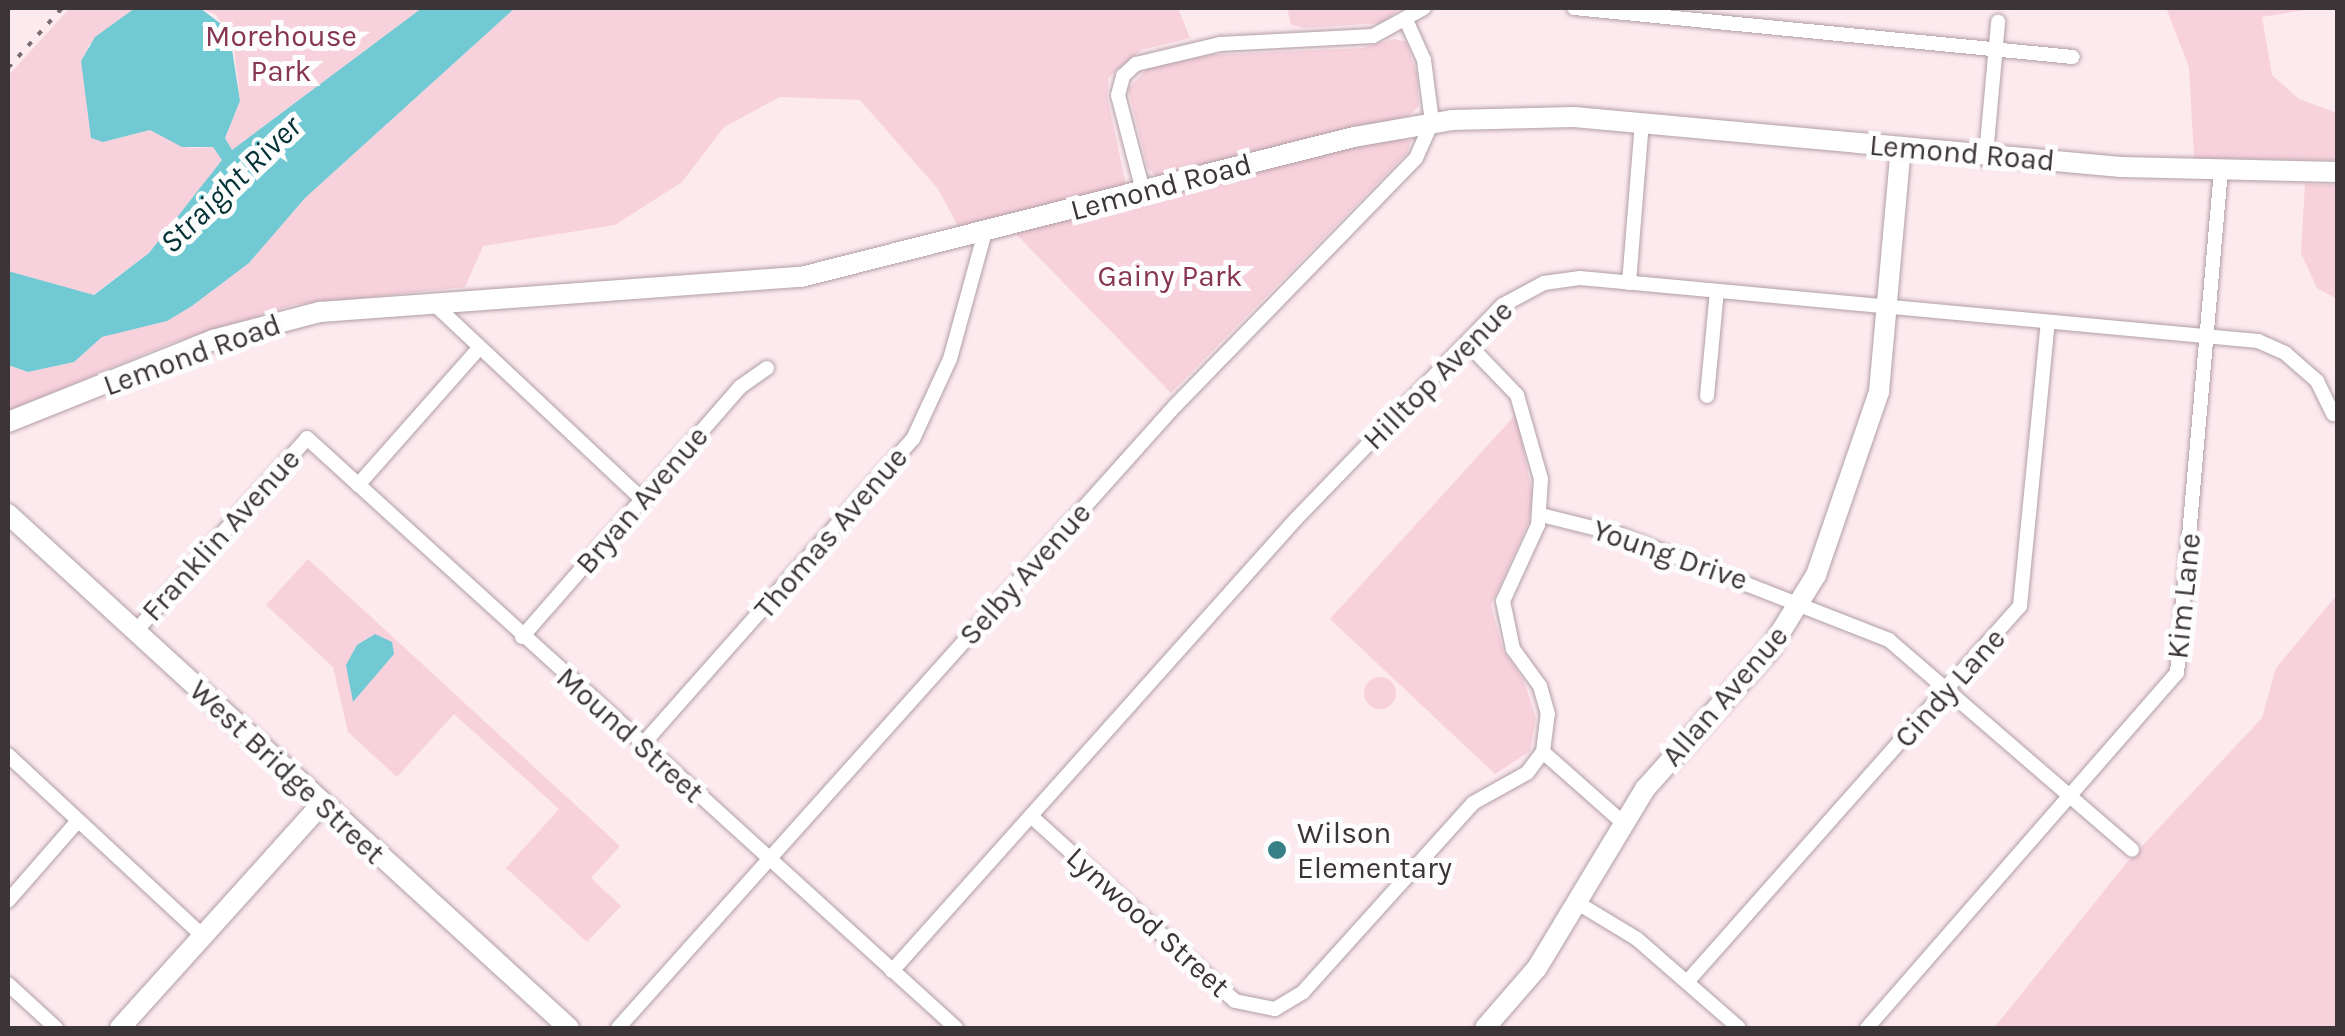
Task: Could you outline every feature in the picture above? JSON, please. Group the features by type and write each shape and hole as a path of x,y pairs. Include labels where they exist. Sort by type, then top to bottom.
{"street":[{"path":"1143,192 1118,95 1123,76 1136,64 1220,44 1373,36 1424,8"},
{"path":"1574,8 2073,56"},
{"path":"1406,20 1424,60 1432,122"},
{"path":"1986,155 1998,22"},
{"name":"Lemond Road","path":"8,422 262,325 362,306 752,284 846,268 1432,122 1525,116 1986,155 2222,170 2338,172"},
{"name":"Selby Avenue","path":"618,1028 1175,406 1416,158 1432,122"},
{"path":"1629,283 1642,123"},
{"name":"Allan Avenue","path":"1485,1028 1537,968 1622,822 1802,602 1871,422 1888,307 1901,147"},
{"name":"Kim Lane","path":"1867,1028 2170,685 2181,659 2222,170"},
{"name":"Thomas Avenue","path":"642,746 913,439 950,359 986,232"},
{"name":"Hilltop Avenue","path":"892,971 1296,519 1515,296 1544,283 1629,283 2258,342 2285,353 2317,381 2333,414"},
{"path":"1708,396 1717,291"},
{"path":"431,301 642,500"},
{"name":"Cindy Lane","path":"1687,982 2014,616 2025,593 2048,322"},
{"path":"1467,342 1506,381 1525,411 1541,479 1541,515 1507,588 1503,616 1514,649 1545,698 1549,727 1543,752 1622,822"},
{"path":"358,485 479,348"},
{"name":"Bryan Avenue","path":"522,637 740,387 766,368"},
{"name":"Mound Street","path":"307,438 956,1028"},
{"name":"Franklin Avenue","path":"136,632 307,438"},
{"name":"Young Drive","path":"1541,515 1621,535 1802,602 1889,640 2132,850"},
{"name":"West Bridge Street","path":"10,522 136,632 569,1028"},
{"name":"Lynwood Street","path":"1031,816 1234,1001 1275,1009 1303,992 1474,803 1527,773 1543,752"},
{"path":"8,755 202,935"},
{"path":"120,1028 322,805"},
{"path":"8,901 77,822"},
{"path":"1576,902 1637,939 1739,1028"},
{"path":"8,984 56,1028"}],"green space":[{"name":"Morehouse Park","path":"70,8 135,8 88,46 103,142 150,130 191,148 213,147 223,160 149,253 93,295 8,271 8,76"},
{"name":"Morehouse Park","path":"200,8 422,8 232,150 225,138 240,101 233,41 215,14"},
{"path":"515,8 1178,8 1190,38 1141,50 1109,77 1107,96 1126,185 959,228 938,189 860,100 780,97 724,127 682,182 615,225 483,246 465,287 293,305 171,343 8,411 8,365 28,372 74,362 102,337 167,321 192,306 249,263 305,198"},
{"path":"1287,8 1400,8 1383,23 1304,28 1291,25"},
{"path":"2166,8 2317,8 2262,17 2272,75 2299,99 2337,113 2337,160 2194,158 2189,67"},
{"path":"1395,39 1406,42 1417,74 1419,106 1408,116 1158,177 1148,169 1128,89 1148,68 1211,55 1362,48"},
{"name":"Gainy Park","path":"1394,137 1411,141 1407,153 1171,393 1013,231"},
{"path":"2305,184 2337,185 2337,299 2317,288 2301,253"},
{"path":"1516,414 1532,492 1529,521 1491,605 1503,650 1524,681 1536,718 1530,751 1495,774 1330,619"},
{"path":"308,559 620,846 591,878 621,906 587,942 506,868 559,809 454,714 397,777 348,732 333,667 266,605"},
{"path":"2337,595 2337,1028 1994,1028 2128,861 2262,718 2276,668"},
{"path":"1380,677 1391,682 1396,693 1391,704 1380,709 1369,704 1364,693 1369,682"}],"water":[{"name":"Straight River","path":"135,8 200,8 229,30 240,101 225,138 232,150 422,8 515,8 305,198 249,263 192,306 167,321 102,337 74,362 28,372 8,365 8,271 94,295 149,253 222,160 213,147 182,147 150,130 103,142 91,138 81,61 95,37"},
{"path":"375,634 392,642 394,654 353,702 346,665 357,645"}],"railway":[{"path":"8,68 62,8"}],"place":[{"name":"Wilson Elementary","path":"1277,850"}]}
